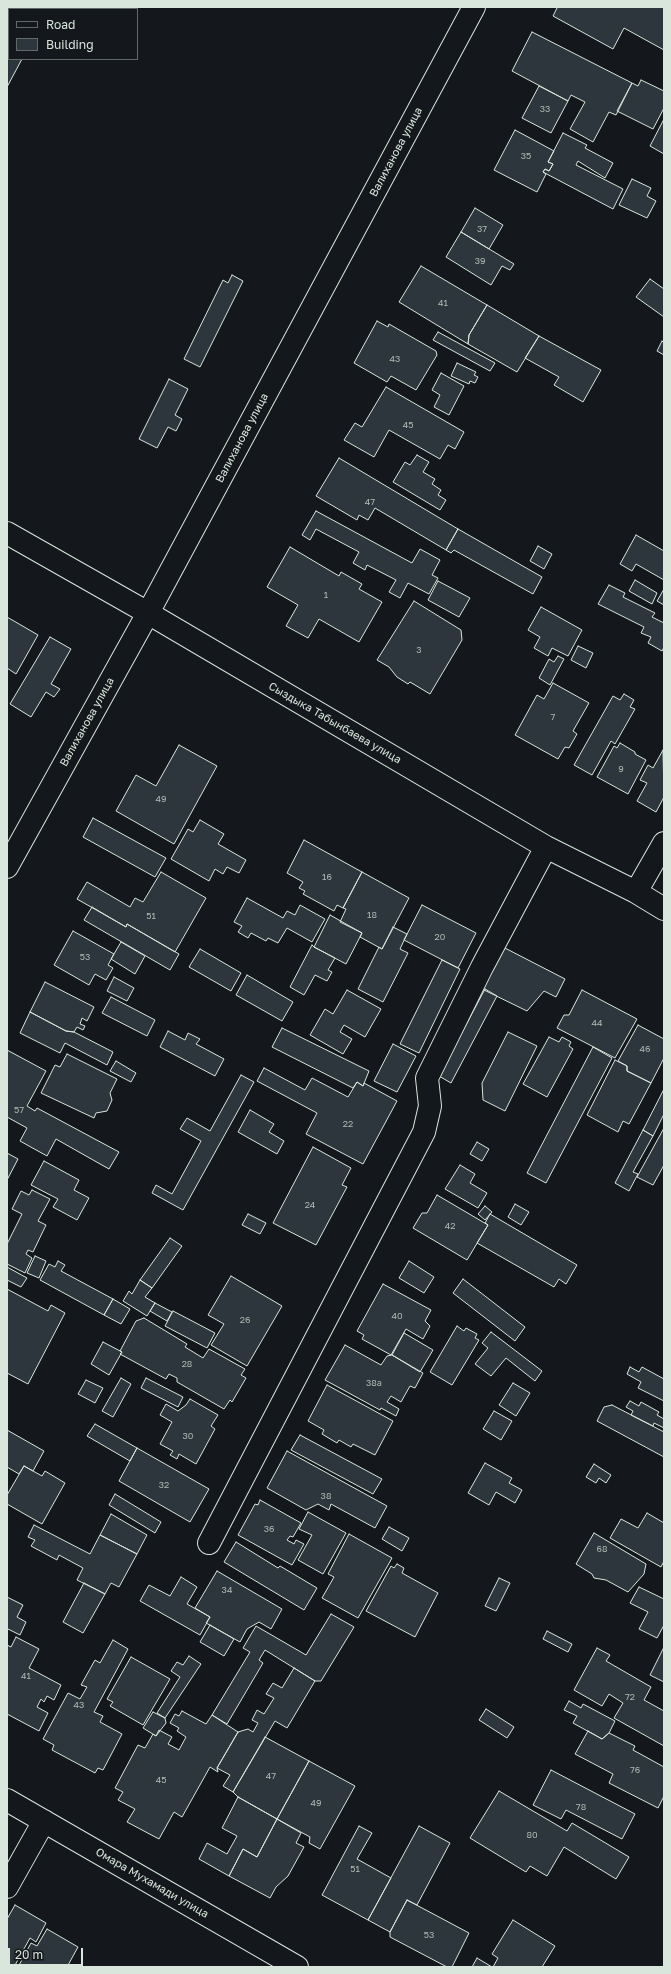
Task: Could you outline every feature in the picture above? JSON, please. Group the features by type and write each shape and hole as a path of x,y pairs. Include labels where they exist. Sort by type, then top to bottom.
{"street":[{"name":"Валиханова улица","path":"7,867 148,612 474,7"},
{"name":"Сыздыка Табынбаева улица","path":"7,534 148,612 546,847 636,892 664,909"},
{"path":"636,892 664,843"},
{"path":"209,1542 424,1132 430,1106 427,1078 482,967 546,847"},
{"name":"Омара Мухамади улица","path":"7,1800 297,1967"},
{"path":"7,1887 44,1821"}],"building":[{"path":"555,7 664,7 664,50 624,28 613,49 553,16 557,8"},
{"path":"532,32 632,83 616,115 609,112 593,142 570,129 585,102 571,95 568,101 512,71"},
{"path":"7,43 8,60 21,60 7,87"},
{"path":"641,80 664,91 664,108 653,129 617,111 632,83 638,86"},
{"path":"539,86 568,101 551,133 522,118"},
{"path":"664,119 664,154 650,146"},
{"path":"515,130 554,151 548,162 553,164 549,171 545,169 543,172 546,174 537,192 494,170"},
{"path":"563,133 587,145 585,148 613,163 605,178 578,161 576,165 623,189 613,209 543,172 545,169 549,171 553,164 548,162"},
{"path":"632,179 651,188 647,196 656,201 647,218 619,205"},
{"path":"475,208 503,225 489,249 461,232"},
{"path":"461,232 514,264 510,270 502,266 491,285 446,257"},
{"path":"421,266 487,305 469,335 468,344 399,302"},
{"path":"232,275 243,281 200,367 184,359 223,280 228,283"},
{"path":"650,279 664,289 664,317 636,297"},
{"path":"487,305 539,336 517,372 468,344 469,335"},
{"path":"377,321 388,327 389,324 436,351 437,355 416,390 391,376 387,382 354,363"},
{"path":"438,332 495,363 490,371 433,340"},
{"path":"539,336 601,370 583,402 554,385 559,377 525,358"},
{"path":"662,341 664,343 664,355 657,351"},
{"path":"457,363 476,372 474,375 478,377 475,383 470,381 469,384 451,376"},
{"path":"441,373 464,386 449,415 434,407 440,395 432,390"},
{"path":"169,379 188,389 175,415 182,419 176,431 168,427 157,448 139,439"},
{"path":"386,387 464,432 455,449 448,445 440,459 389,430 374,457 344,440 355,423 362,427"},
{"path":"417,455 429,462 423,472 435,479 432,484 441,490 438,495 446,500 440,510 393,482 405,462 410,465"},
{"path":"339,458 458,529 446,550 375,508 368,520 359,515 357,520 316,496"},
{"path":"316,511 412,563 420,549 440,560 432,575 438,578 429,594 408,583 400,598 389,592 396,580 367,565 365,570 353,563 359,552 316,529 310,540 302,535"},
{"path":"458,529 542,577 533,594 454,550 451,553 446,550"},
{"path":"636,535 664,551 664,580 636,564 632,571 620,564"},
{"path":"538,546 552,554 544,569 530,561"},
{"path":"290,547 339,576 341,572 362,584 359,589 382,602 359,642 319,619 308,638 286,626 298,605 267,587"},
{"path":"635,580 657,593 652,604 629,591"},
{"path":"438,581 470,598 459,617 428,600"},
{"path":"609,585 625,593 623,597 655,613 652,617 664,623 664,647 662,651 648,643 651,637 641,633 644,627 598,604"},
{"path":"664,589 664,605 657,601"},
{"path":"414,601 461,630 462,640 430,694 410,682 408,684 397,677 389,667 377,660"},
{"path":"541,607 582,630 568,656 552,648 548,656 534,648 540,637 528,630"},
{"path":"7,617 38,635 16,674 7,668"},
{"path":"50,637 71,649 51,684 60,689 54,697 46,692 31,717 10,704"},
{"path":"578,646 593,653 586,668 571,660"},
{"path":"558,656 564,659 550,685 539,678 549,659 554,662"},
{"path":"553,683 589,703 573,731 577,734 569,748 565,747 558,759 515,735 537,695 544,699"},
{"path":"624,694 634,700 630,707 635,709 615,744 611,741 592,775 574,765 613,696 620,700"},
{"path":"620,743 646,760 628,794 597,777 614,746 617,748"},
{"path":"179,745 217,766 174,844 116,811 136,775 156,786"},
{"path":"663,750 664,797 656,812 637,801 647,783 640,780 648,765 653,768"},
{"path":"93,818 166,858 155,877 83,837"},
{"path":"200,820 224,834 218,844 246,860 239,873 227,867 223,874 215,869 209,881 171,859 188,829 193,832"},
{"path":"304,840 362,872 343,908 337,905 334,911 303,894 305,891 299,888 303,882 287,873"},
{"path":"161,872 206,898 175,952 127,924 126,927 77,899 87,882 130,907 135,898 143,902"},
{"path":"362,872 409,898 382,949 360,937 362,933 340,922 346,909 343,908"},
{"path":"247,898 283,918 287,911 295,915 300,905 325,919 312,942 287,928 278,943 268,938 266,941 251,933 248,938 238,932 242,926 234,922"},
{"path":"422,905 476,933 458,968 404,940"},
{"path":"92,907 126,927 127,924 179,954 170,970 84,920"},
{"path":"330,915 362,933 346,964 314,947"},
{"path":"393,927 407,934 400,949 408,953 383,1002 358,989 379,947 382,949"},
{"path":"73,931 114,954 108,965 113,968 106,980 95,974 89,985 54,965"},
{"path":"121,942 145,956 135,974 111,959"},
{"path":"312,945 335,958 328,970 332,972 327,981 315,975 304,995 290,987"},
{"path":"501,946 565,979 556,997 544,991 527,1011 480,988"},
{"path":"200,949 241,973 231,991 189,967"},
{"path":"442,960 460,969 419,1053 400,1044"},
{"path":"247,975 293,1002 282,1021 236,995"},
{"path":"114,977 134,988 127,1001 107,991"},
{"path":"45,982 94,1007 87,1021 82,1018 80,1024 85,1026 83,1030 77,1027 74,1032 66,1031 30,1012"},
{"path":"485,989 497,996 451,1083 439,1076"},
{"path":"347,990 381,1009 365,1037 344,1025 340,1032 352,1039 343,1054 310,1035 325,1009 333,1014"},
{"path":"582,990 637,1019 615,1058 557,1028 564,1015 569,1015"},
{"path":"111,997 155,1020 147,1036 102,1013"},
{"path":"30,1012 66,1031 74,1032 113,1052 107,1065 65,1043 60,1053 20,1033"},
{"path":"638,1025 664,1039 664,1058 651,1083 627,1071 627,1066 618,1061"},
{"path":"282,1028 369,1071 363,1086 357,1082 353,1088 272,1047"},
{"path":"168,1031 185,1040 188,1033 200,1039 196,1044 224,1059 215,1076 160,1047"},
{"path":"508,1032 537,1046 505,1111 483,1100 482,1083"},
{"path":"549,1037 559,1042 562,1037 571,1042 569,1046 573,1049 547,1097 523,1084"},
{"path":"393,1044 416,1056 397,1092 374,1081"},
{"path":"593,1047 612,1058 546,1183 527,1173"},
{"path":"7,1050 46,1071 27,1106 35,1111 37,1108 119,1152 109,1169 56,1139 47,1156 20,1141 27,1128 7,1117"},
{"path":"67,1054 117,1079 110,1093 112,1100 107,1111 96,1113 94,1118 41,1093 55,1065 60,1067"},
{"path":"615,1060 627,1066 627,1071 651,1083 629,1124 623,1121 618,1132 587,1115"},
{"path":"116,1061 136,1073 131,1082 110,1071"},
{"path":"264,1068 305,1090 312,1078 348,1097 357,1082 363,1086 364,1083 397,1101 363,1164 306,1134 317,1113 257,1081"},
{"path":"241,1075 254,1082 183,1210 152,1193 156,1185 172,1194 201,1141 180,1129 187,1118 210,1131"},
{"path":"664,1089 664,1114 653,1136 643,1130"},
{"path":"250,1110 274,1124 269,1132 284,1141 277,1154 238,1132"},
{"path":"664,1128 664,1165 653,1185 637,1177"},
{"path":"643,1130 653,1136 633,1172 638,1174 629,1191 615,1183"},
{"path":"477,1142 489,1149 482,1161 470,1154"},
{"path":"313,1147 351,1168 342,1185 347,1187 316,1245 273,1223"},
{"path":"7,1153 18,1159 7,1180"},
{"path":"44,1161 79,1180 74,1190 89,1198 77,1220 53,1207 58,1199 31,1185"},
{"path":"460,1165 475,1174 470,1183 487,1193 478,1208 445,1189"},
{"path":"32,1190 50,1199 38,1221 46,1225 33,1252 28,1250 26,1254 32,1258 25,1273 7,1264 7,1244 22,1214 12,1209 21,1191 29,1195"},
{"path":"437,1195 488,1225 467,1260 413,1228 422,1213 427,1213"},
{"path":"515,1204 529,1212 521,1225 508,1217"},
{"path":"485,1206 492,1212 485,1220 478,1214"},
{"path":"248,1214 266,1223 260,1234 242,1225"},
{"path":"490,1214 577,1265 566,1284 559,1279 554,1287 477,1243 488,1225 485,1223"},
{"path":"170,1238 182,1246 152,1288 140,1280"},
{"path":"35,1256 46,1261 39,1278 27,1273"},
{"path":"58,1261 65,1265 61,1271 113,1299 104,1315 40,1280 49,1264 55,1267"},
{"path":"409,1261 434,1277 424,1293 399,1278"},
{"path":"7,1267 27,1278 21,1287 7,1280"},
{"path":"231,1276 282,1306 247,1366 211,1345 224,1324 208,1315"},
{"path":"463,1279 525,1327 515,1341 453,1293"},
{"path":"140,1280 152,1288 145,1297 155,1303 147,1316 123,1301 129,1291 132,1294"},
{"path":"383,1284 431,1310 425,1321 430,1326 423,1339 406,1329 391,1355 362,1339 364,1335 357,1331"},
{"path":"7,1289 48,1311 51,1305 65,1313 28,1384 7,1373"},
{"path":"113,1299 130,1309 121,1324 104,1315"},
{"path":"155,1303 172,1312 167,1321 150,1311"},
{"path":"173,1311 215,1333 207,1348 165,1326"},
{"path":"144,1318 187,1344 185,1347 203,1358 209,1349 245,1369 241,1375 246,1378 232,1402 230,1400 224,1409 177,1382 177,1378 169,1374 166,1379 120,1354 122,1352 120,1351 136,1321"},
{"path":"457,1326 464,1331 466,1328 477,1334 475,1338 479,1340 452,1385 430,1372"},
{"path":"491,1332 542,1371 535,1381 506,1358 491,1376 475,1364 488,1348 482,1343"},
{"path":"404,1333 433,1350 420,1372 392,1355"},
{"path":"103,1342 122,1352 109,1375 91,1364"},
{"path":"345,1345 381,1365 387,1356 392,1355 423,1373 415,1388 410,1386 401,1402 391,1396 387,1402 399,1409 396,1416 381,1408 380,1410 325,1380"},
{"path":"630,1367 639,1372 642,1367 664,1379 664,1401 638,1388 641,1382 627,1374"},
{"path":"121,1378 131,1384 113,1417 102,1411"},
{"path":"146,1378 183,1397 178,1407 141,1388"},
{"path":"86,1380 103,1388 95,1403 78,1394"},
{"path":"513,1383 530,1393 516,1416 499,1405"},
{"path":"327,1385 393,1421 375,1455 353,1444 351,1447 339,1440 337,1443 322,1434 324,1430 308,1421"},
{"path":"190,1399 218,1415 211,1426 215,1429 196,1464 179,1454 177,1459 170,1455 173,1451 160,1444 172,1422 160,1415 166,1404 178,1411 186,1405"},
{"path":"630,1401 639,1406 641,1402 659,1412 657,1415 664,1419 664,1428 654,1423 653,1426 631,1415 633,1411 626,1407"},
{"path":"612,1405 664,1432 664,1457 597,1421 604,1407"},
{"path":"494,1411 512,1421 501,1440 483,1429"},
{"path":"95,1424 137,1448 130,1461 87,1436"},
{"path":"7,1430 44,1451 33,1471 24,1466 19,1474 7,1467"},
{"path":"300,1435 382,1479 373,1494 291,1450"},
{"path":"137,1448 209,1489 190,1522 119,1481"},
{"path":"287,1451 387,1506 375,1528 331,1504 329,1510 318,1504 306,1510 267,1488"},
{"path":"485,1463 512,1478 509,1483 522,1490 515,1503 496,1492 489,1505 468,1493"},
{"path":"594,1464 611,1475 606,1483 599,1478 596,1483 586,1477"},
{"path":"24,1466 42,1476 45,1471 65,1483 42,1524 7,1504 7,1495"},
{"path":"115,1494 161,1522 155,1533 109,1505"},
{"path":"260,1500 301,1523 293,1537 290,1536 287,1540 294,1544 296,1540 304,1544 292,1565 238,1535 255,1504 258,1505"},
{"path":"308,1512 346,1533 323,1574 298,1560 312,1535 299,1529"},
{"path":"647,1513 664,1523 664,1561 661,1567 610,1538 621,1519 638,1528"},
{"path":"111,1514 147,1535 137,1554 100,1535"},
{"path":"34,1525 90,1554 100,1535 137,1554 119,1587 111,1583 105,1594 77,1580 83,1568 59,1555 57,1560 31,1546 35,1540 28,1537"},
{"path":"389,1527 409,1538 402,1551 382,1539"},
{"path":"594,1533 646,1564 644,1574 628,1592 606,1580 594,1578 592,1574 576,1564"},
{"path":"349,1534 392,1558 358,1618 322,1598 334,1577 328,1574"},
{"path":"236,1542 278,1568 280,1566 317,1588 304,1610 224,1562"},
{"path":"397,1564 404,1568 402,1573 438,1593 415,1637 366,1611 391,1566 394,1568"},
{"path":"217,1571 282,1609 271,1629 259,1622 247,1629 240,1642 206,1623 210,1617 195,1608"},
{"path":"181,1577 197,1587 187,1604 210,1617 200,1635 140,1601 149,1585 170,1596"},
{"path":"499,1578 510,1583 496,1611 485,1606"},
{"path":"84,1583 105,1594 83,1633 63,1622"},
{"path":"639,1587 664,1599 664,1625 657,1638 639,1629 648,1612 630,1603"},
{"path":"7,1597 23,1605 17,1617 26,1622 20,1635 8,1629 7,1631"},
{"path":"331,1614 354,1627 321,1681 315,1681 265,1650 259,1660 263,1663 227,1724 212,1715 250,1652 243,1648 256,1626 306,1655"},
{"path":"210,1625 234,1639 224,1656 200,1642"},
{"path":"547,1631 572,1644 568,1652 543,1639"},
{"path":"16,1637 39,1649 29,1668 61,1685 54,1700 47,1696 44,1702 41,1699 37,1707 48,1713 39,1731 7,1714 7,1645 11,1647"},
{"path":"113,1640 128,1649 94,1712 103,1716 100,1722 122,1734 103,1770 98,1768 95,1773 52,1750 54,1745 43,1739 68,1693 80,1699 87,1687 81,1685 95,1660 100,1663"},
{"path":"664,1647 664,1682 650,1675"},
{"path":"597,1648 610,1655 606,1661 651,1687 644,1700 664,1711 664,1746 614,1718 623,1703 609,1694 602,1706 574,1690"},
{"path":"189,1656 201,1664 165,1718 157,1713 180,1677 171,1671 177,1662 183,1665"},
{"path":"131,1657 170,1679 143,1725 110,1706 113,1702 107,1699"},
{"path":"294,1668 315,1681 287,1728 275,1721 233,1792 223,1786 230,1775 217,1768 238,1732 248,1729 253,1732 258,1723 252,1720 257,1710 264,1714 274,1698 266,1694 273,1683 282,1688"},
{"path":"569,1701 581,1708 583,1704 615,1721 609,1733 602,1739 573,1723 577,1716 564,1710"},
{"path":"486,1709 514,1727 507,1738 479,1720"},
{"path":"182,1711 206,1724 212,1715 238,1732 217,1768 218,1772 210,1767 182,1817 174,1812 159,1839 127,1822 135,1809 118,1800 123,1792 115,1788 138,1745 145,1748 153,1734 156,1736 159,1730 172,1737 168,1744 179,1750 186,1737 177,1731 179,1728 170,1723 175,1714 179,1716"},
{"path":"153,1712 165,1718 166,1723 156,1736 143,1728"},
{"path":"588,1731 602,1739 609,1733 635,1746 633,1750 664,1767 664,1796 658,1808 609,1783 613,1774 575,1754"},
{"path":"265,1737 309,1761 277,1819 238,1797 233,1792"},
{"path":"309,1761 355,1786 320,1849 309,1843 310,1837 277,1819"},
{"path":"551,1770 635,1814 622,1839 566,1810 561,1819 533,1805"},
{"path":"499,1791 567,1831 572,1823 629,1857 616,1879 564,1847 547,1876 530,1866 526,1872 470,1838"},
{"path":"238,1797 277,1819 257,1857 243,1849 229,1876 199,1859 207,1843 227,1854 237,1836 222,1828"},
{"path":"277,1819 301,1833 296,1843 304,1847 288,1876 276,1887 270,1898 229,1876 243,1849 257,1857"},
{"path":"359,1826 372,1833 357,1859 391,1878 368,1920 322,1895"},
{"path":"419,1826 450,1843 417,1905 407,1900 390,1932 368,1920"},
{"path":"407,1900 469,1933 452,1967 447,1967 390,1937 390,1932"},
{"path":"15,1905 46,1923 36,1942 30,1938 14,1967 7,1967 7,1919"},
{"path":"513,1920 555,1946 542,1967 493,1967 498,1958 492,1954"},
{"path":"47,1929 78,1947 67,1967 18,1967 31,1943 37,1946"},
{"path":"477,1958 492,1967 472,1967"}]}
